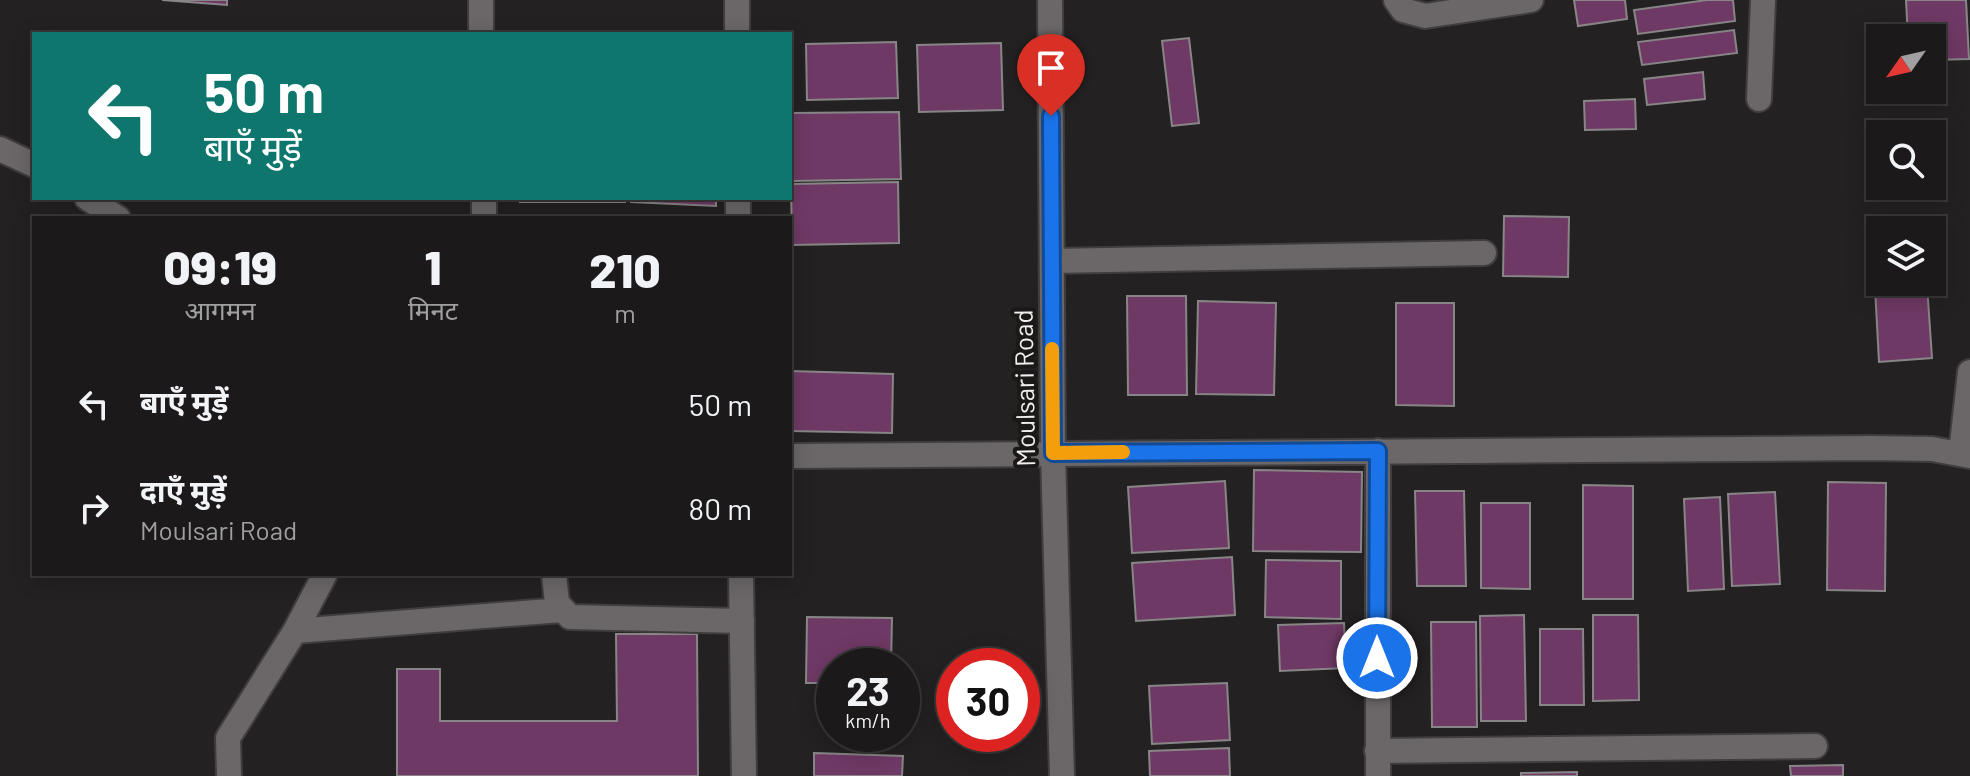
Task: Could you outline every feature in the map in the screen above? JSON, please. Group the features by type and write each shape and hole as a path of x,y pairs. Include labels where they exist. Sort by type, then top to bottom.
{"street":[{"path":"481,0 481,32"},
{"path":"737,0 737,32"},
{"name":"Moulsari Road","path":"1050,0 1053,453 1062,776"},
{"path":"1396,0 1403,10 1425,16 1531,0"},
{"path":"1759,99 1763,0"},
{"path":"0,149 32,164"},
{"path":"90,200 115,216"},
{"path":"1052,261 1484,253"},
{"path":"792,456 1871,448 1966,454 1970,372"},
{"path":"1378,451 1378,776"},
{"path":"229,776 228,738 295,631 324,576"},
{"path":"554,576 561,610"},
{"path":"741,576 744,776"},
{"path":"295,631 561,610 578,619 742,621"},
{"path":"1377,751 1815,746"}],"building":[{"path":"162,0 227,0 227,5"},
{"path":"1574,0 1625,0 1627,19 1578,26"},
{"path":"1707,0 1733,0 1735,21 1638,34 1634,10"},
{"path":"1906,0 1966,0 1969,59 1946,60 1946,24 1907,24"},
{"path":"1734,30 1737,53 1642,65 1638,42"},
{"path":"1189,38 1199,123 1172,126 1162,41"},
{"path":"896,42 898,98 807,100 806,44"},
{"path":"1001,43 1003,110 919,112 917,45"},
{"path":"1703,72 1705,99 1647,105 1644,79"},
{"path":"1635,99 1636,129 1585,130 1584,101"},
{"path":"899,112 901,179 792,181 792,113"},
{"path":"898,182 899,243 792,245 792,184"},
{"path":"520,200 625,200 625,202"},
{"path":"716,200 716,206 631,202"},
{"path":"1504,216 1569,217 1568,277 1503,276"},
{"path":"1127,296 1186,296 1187,395 1128,395"},
{"path":"1875,296 1928,296 1932,358 1879,362"},
{"path":"1198,301 1276,303 1274,395 1196,394"},
{"path":"1396,303 1454,303 1454,406 1396,405"},
{"path":"792,371 893,374 892,433 792,431"},
{"path":"1254,470 1362,472 1361,552 1253,551"},
{"path":"1225,481 1229,548 1132,553 1128,487"},
{"path":"1828,482 1886,483 1885,591 1827,590"},
{"path":"1583,485 1633,486 1633,599 1583,599"},
{"path":"1415,491 1464,491 1466,586 1417,586"},
{"path":"1775,492 1780,584 1732,586 1728,494"},
{"path":"1720,497 1724,589 1688,591 1684,499"},
{"path":"1481,503 1530,503 1530,589 1481,588"},
{"path":"1232,557 1235,615 1136,621 1132,563"},
{"path":"1266,560 1341,561 1341,619 1265,617"},
{"path":"1524,615 1526,721 1481,721 1480,616"},
{"path":"1593,615 1638,615 1639,700 1593,701"},
{"path":"807,617 892,618 891,648 816,648 816,683 806,683"},
{"path":"1431,622 1476,622 1477,727 1432,727"},
{"path":"1344,623 1346,668 1280,671 1278,625"},
{"path":"1540,629 1583,629 1584,705 1540,705"},
{"path":"616,634 697,634 698,776 397,776 397,669 440,669 440,721 617,721"},
{"path":"1227,683 1230,740 1152,744 1149,686"},
{"path":"1229,748 1230,776 1150,776 1149,751"},
{"path":"814,753 903,756 902,776 814,776"},
{"path":"1843,765 1843,776 1791,776 1790,766"},
{"path":"1577,772 1577,776 1521,776 1521,773"}],"slow traffic":[{"path":"1052,349 1053,453 1123,452"}],"route":[{"path":"1051,116 1053,453 1378,451 1377,658"}]}
